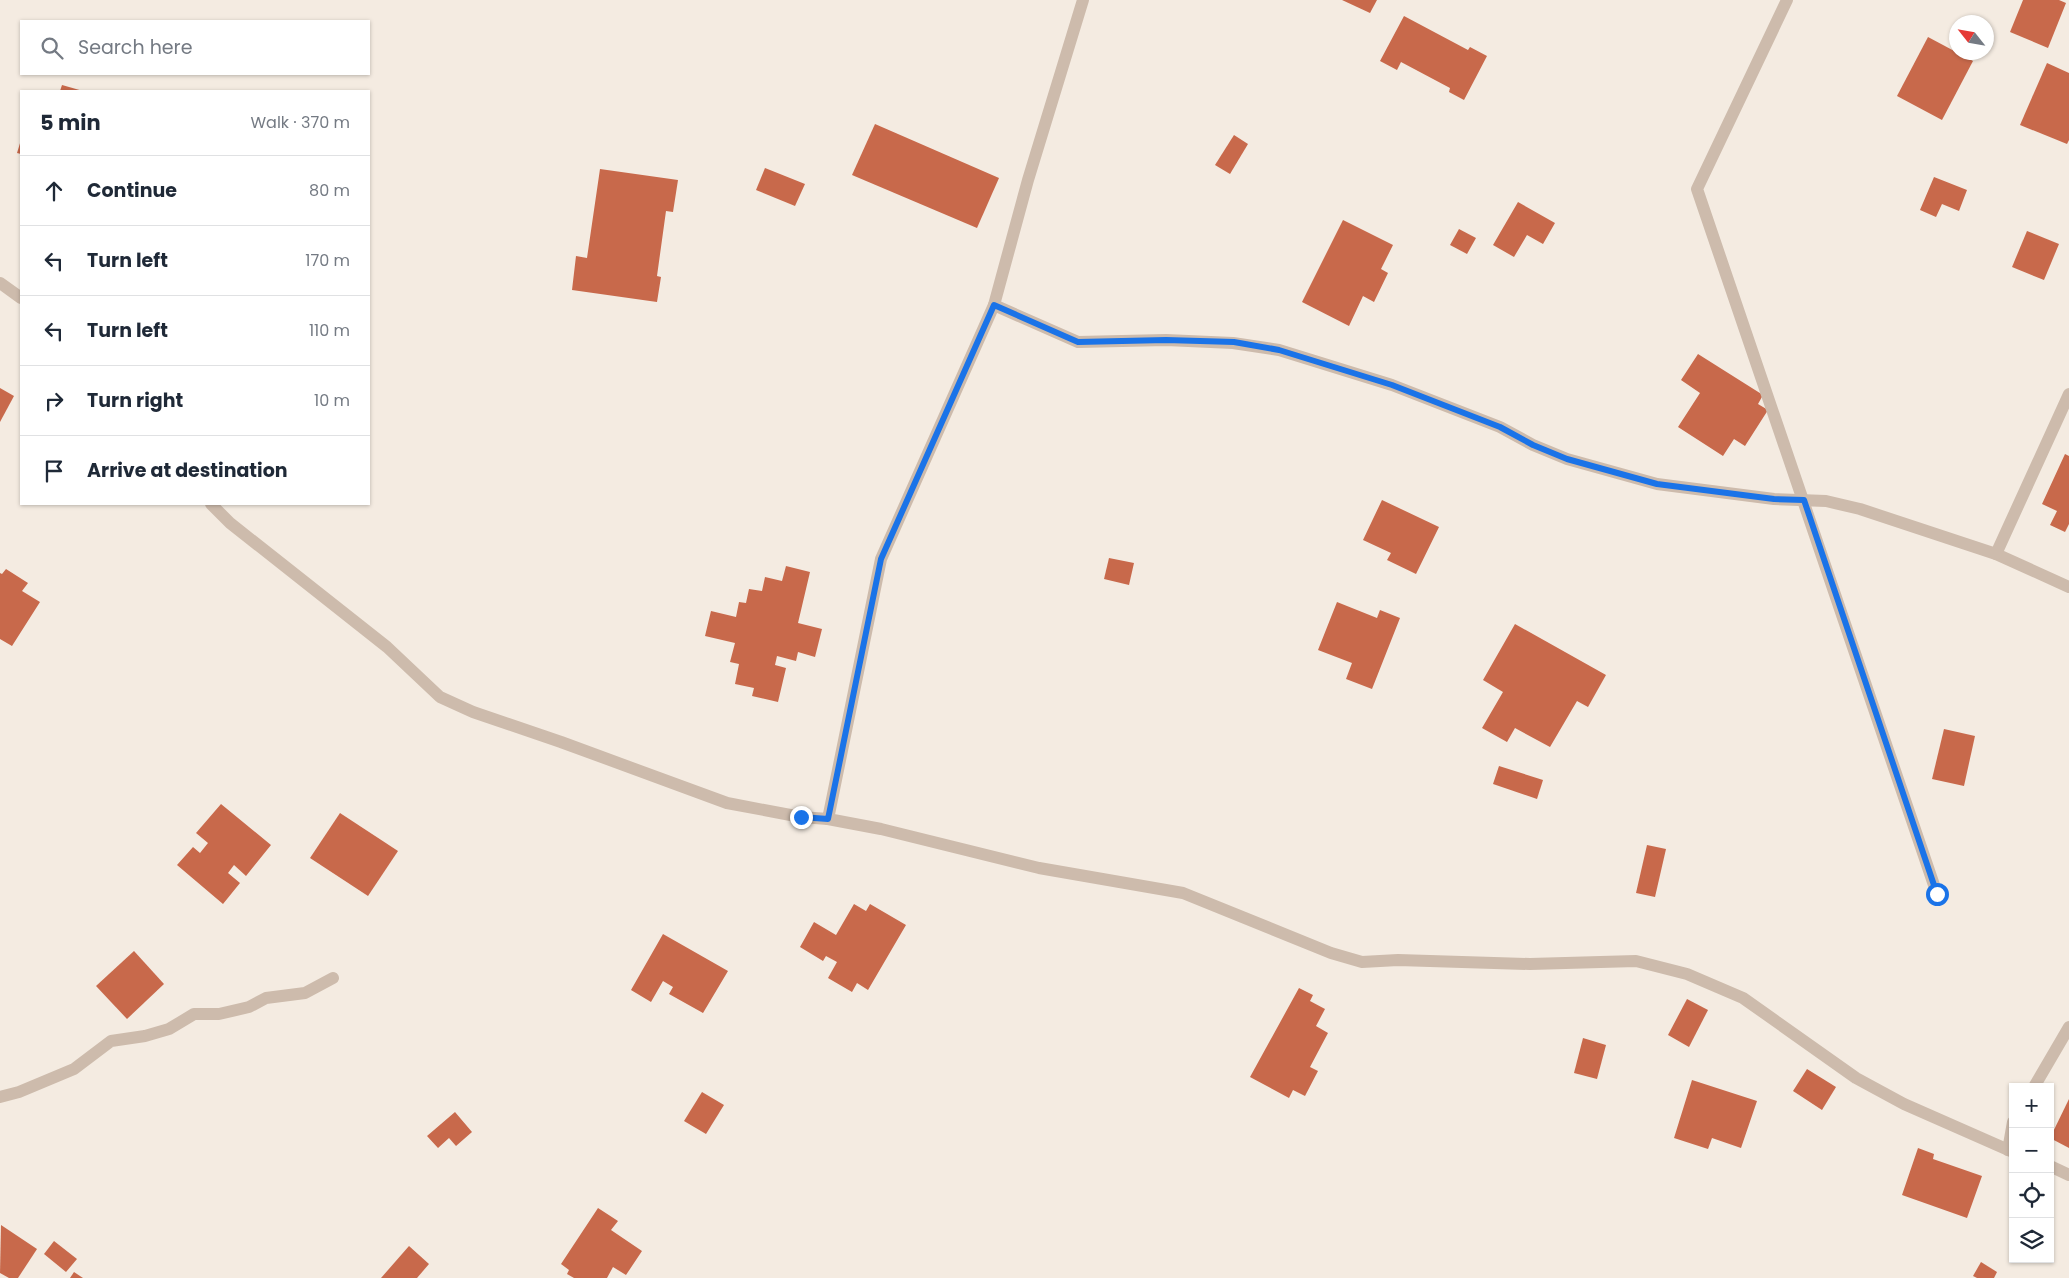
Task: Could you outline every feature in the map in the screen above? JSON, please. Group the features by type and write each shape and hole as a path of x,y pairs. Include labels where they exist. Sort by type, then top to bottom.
{"street":[{"path":"828,819 881,559 994,305 1028,180 1083,0"},
{"path":"1786,0 1698,189 1937,894"},
{"path":"0,283 20,297"},
{"path":"994,305 1078,342 1166,340 1234,342 1279,350 1392,385 1500,427 1533,445 1567,459 1657,484 1774,499 1826,501 1860,509 1996,554 2069,587"},
{"path":"1996,554 2069,394"},
{"path":"212,505 230,523 387,647 440,697 472,712 561,742 727,803 881,829 1038,868 1122,881 1182,893 1331,953 1362,962 1398,960 1530,964 1636,961 1687,974 1743,998 1856,1078 1904,1104 2009,1151"},
{"path":"0,1096 19,1092 74,1069 112,1041 145,1036 170,1029 194,1014 219,1014 249,1007 266,998 305,992 333,978"},
{"path":"2036,1083 2069,1027"},
{"path":"2054,1168 2069,1175"}],"building":[{"path":"1342,0 1377,0 1370,13"},
{"path":"2023,0 2059,0 2066,3 2048,48 2010,32"},
{"path":"1404,16 1468,50 1470,47 1487,56 1464,100 1449,92 1450,88 1401,62 1397,70 1380,61"},
{"path":"1928,37 1949,48 1949,60 1973,61 1942,120 1897,96"},
{"path":"2047,63 2069,73 2069,140 2067,144 2020,125"},
{"path":"62,85 80,90 60,90"},
{"path":"875,124 999,178 977,228 852,175"},
{"path":"1234,135 1248,144 1230,174 1215,165"},
{"path":"20,143 20,154 17,153"},
{"path":"765,168 805,184 795,206 756,190"},
{"path":"600,169 678,180 673,212 666,211 657,276 661,277 657,302 572,290 576,256 587,258"},
{"path":"1934,177 1967,190 1959,211 1942,204 1936,217 1920,210"},
{"path":"1518,202 1555,223 1543,244 1527,235 1514,257 1493,245"},
{"path":"1343,220 1393,245 1381,269 1388,273 1374,302 1363,296 1349,326 1302,302"},
{"path":"1459,229 1476,238 1467,254 1450,245"},
{"path":"2027,231 2059,244 2044,280 2012,267"},
{"path":"1698,354 1763,395 1758,404 1768,410 1745,446 1734,439 1723,456 1678,427 1700,393 1681,380"},
{"path":"0,388 14,396 0,422"},
{"path":"2065,454 2069,456 2069,524 2065,532 2050,525 2057,511 2042,504"},
{"path":"1382,500 1439,527 1416,574 1387,560 1391,553 1363,540"},
{"path":"1109,558 1134,563 1129,585 1104,579"},
{"path":"786,566 810,572 798,623 822,629 815,657 798,652 796,661 777,656 775,665 786,668 778,702 752,696 754,688 735,684 739,664 730,662 735,643 705,636 711,611 736,617 739,602 746,603 749,589 762,591 765,577 782,581"},
{"path":"6,569 28,583 22,591 40,602 12,646 0,639 0,573 2,574"},
{"path":"1337,602 1377,618 1380,610 1400,618 1372,689 1346,679 1352,663 1318,650"},
{"path":"1515,624 1606,675 1588,707 1577,701 1550,747 1515,728 1507,742 1482,728 1503,692 1483,680"},
{"path":"1944,729 1975,736 1964,786 1932,779"},
{"path":"1499,766 1543,780 1537,799 1493,784"},
{"path":"221,804 271,845 246,876 234,865 228,873 240,883 223,904 177,865 193,847 200,853 208,843 196,833"},
{"path":"340,813 398,851 368,896 310,858"},
{"path":"1647,845 1666,849 1655,897 1636,893"},
{"path":"854,904 866,911 870,904 906,925 868,990 857,983 852,992 828,978 837,962 826,956 823,961 800,947 814,922 836,935"},
{"path":"663,934 728,971 703,1013 669,994 673,987 663,981 651,1002 631,990"},
{"path":"134,951 164,984 127,1019 96,986"},
{"path":"1299,988 1313,995 1310,1001 1325,1009 1316,1026 1328,1033 1310,1067 1318,1071 1305,1096 1293,1090 1289,1098 1250,1077"},
{"path":"1687,999 1708,1010 1689,1047 1668,1035"},
{"path":"1583,1038 1606,1045 1597,1079 1574,1073"},
{"path":"1807,1069 1836,1087 1822,1110 1793,1091"},
{"path":"1692,1080 1757,1101 1741,1148 1712,1138 1708,1149 1674,1138"},
{"path":"702,1092 724,1105 706,1134 684,1121"},
{"path":"2069,1099 2069,1148 2054,1140 2054,1130"},
{"path":"455,1112 472,1132 456,1146 449,1138 438,1148 427,1136"},
{"path":"1918,1148 1934,1154 1933,1159 1982,1176 1967,1218 1902,1195"},
{"path":"598,1208 618,1221 611,1230 642,1251 626,1275 613,1267 607,1278 574,1278 567,1274 569,1270 561,1264"},
{"path":"1,1225 37,1249 18,1278 9,1278 0,1273"},
{"path":"54,1241 77,1259 66,1272 44,1254"},
{"path":"409,1246 429,1264 417,1278 381,1278"},
{"path":"1981,1262 1997,1272 1994,1278 1977,1278 1973,1276"},
{"path":"74,1272 83,1278 70,1278"}],"route":[{"path":"801,817 828,819 881,559 994,305 1078,342 1166,340 1234,342 1279,350 1392,385 1500,427 1533,445 1567,459 1657,484 1774,499 1804,500 1937,894"}]}
